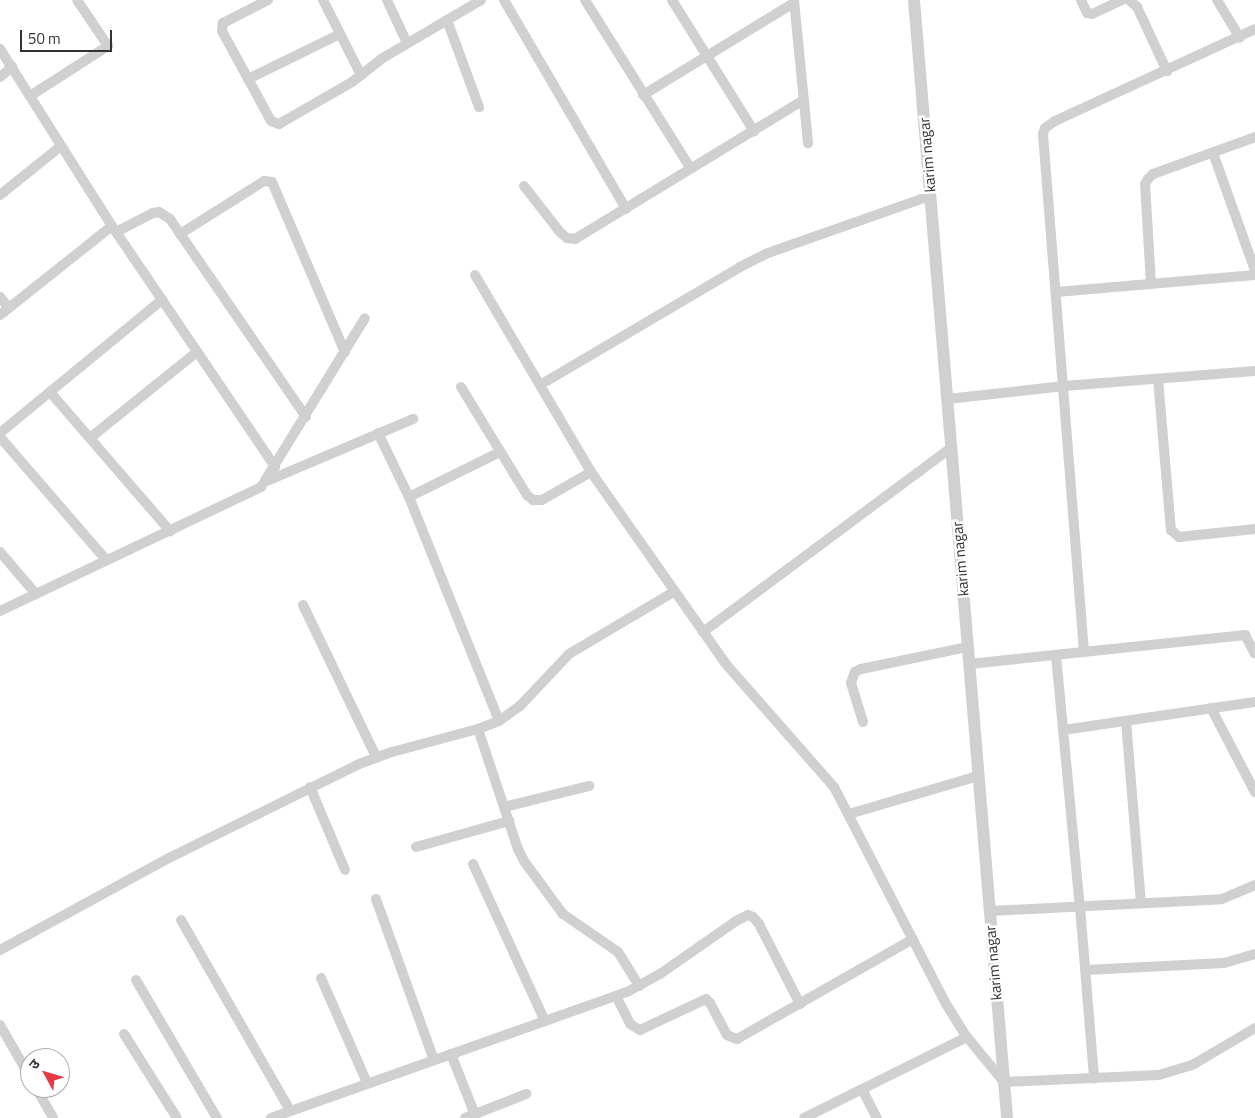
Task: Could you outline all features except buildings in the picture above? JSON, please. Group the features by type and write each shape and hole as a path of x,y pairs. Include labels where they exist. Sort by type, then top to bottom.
{"street":[{"path":"30,96 108,46 77,0"},
{"path":"268,0 223,23 222,26 271,121 279,124 361,75 407,43 481,0"},
{"path":"323,0 361,75"},
{"path":"386,0 407,43"},
{"path":"504,0 626,209"},
{"path":"585,0 691,169"},
{"path":"672,0 705,57 754,131"},
{"name":"karim nagar","path":"914,0 1007,1118"},
{"path":"1081,0 1087,12 1092,14 1122,0"},
{"path":"1129,0 1137,7 1167,71"},
{"path":"1218,0 1240,38"},
{"path":"643,95 794,2 808,143"},
{"path":"447,20 480,107"},
{"path":"1084,652 1043,134 1045,128 1055,121 1240,38 1255,29"},
{"path":"248,79 340,34"},
{"path":"0,49 114,229 275,467"},
{"path":"0,77 12,68"},
{"path":"524,186 566,238 575,238 804,100"},
{"path":"1151,284 1146,184 1148,179 1153,174 1255,137"},
{"path":"0,195 61,146"},
{"path":"1213,153 1255,270"},
{"path":"180,234 264,181 272,182 345,352"},
{"path":"540,385 740,267 768,253 930,196"},
{"path":"0,316 114,229 159,212 170,219 306,417"},
{"path":"1056,292 1255,275"},
{"path":"475,276 591,472 703,632 734,674 824,773 849,814 946,1004 967,1037 1004,1082 1159,1075 1194,1064 1255,1028"},
{"path":"0,297 9,308"},
{"path":"106,560 0,435 162,300"},
{"path":"0,611 257,490 267,481 365,318"},
{"path":"90,438 197,352"},
{"path":"947,398 1064,386 1255,371"},
{"path":"1158,379 1171,530 1179,537 1255,529"},
{"path":"462,387 527,496 533,500 542,500 591,472"},
{"path":"50,392 170,531"},
{"path":"267,481 413,418"},
{"path":"378,433 409,496 499,721"},
{"path":"703,632 951,448"},
{"path":"409,496 500,452"},
{"path":"0,552 36,594"},
{"path":"0,950 163,860 310,787 376,757 478,729 499,721 520,706 568,654 675,591"},
{"path":"303,604 376,757"},
{"path":"969,664 1250,634 1255,654"},
{"path":"863,722 851,683 855,672 861,669 967,647"},
{"path":"1056,655 1086,970 1094,1078"},
{"path":"1063,730 1255,702"},
{"path":"1211,708 1255,792"},
{"path":"1126,721 1141,903"},
{"path":"478,729 521,856 563,914 613,947 639,986"},
{"path":"849,814 978,776"},
{"path":"504,807 589,786"},
{"path":"310,787 344,870"},
{"path":"416,848 509,821"},
{"path":"473,864 545,1022"},
{"path":"989,912 1222,899 1255,885"},
{"path":"376,899 434,1060"},
{"path":"271,1118 616,996 639,986 736,921 748,915 756,920 800,1004"},
{"path":"181,920 290,1110"},
{"path":"616,996 630,1024 640,1030 706,999 727,1035 733,1039 740,1038 913,939"},
{"path":"1086,970 1224,962 1255,954"},
{"path":"321,978 366,1083"},
{"path":"136,980 218,1118"},
{"path":"0,1025 20,1060"},
{"path":"124,1034 177,1118"},
{"path":"804,1118 967,1037"},
{"path":"451,1054 470,1116 526,1094"},
{"path":"862,1089 877,1118"},
{"path":"42,1098 53,1118"}]}
